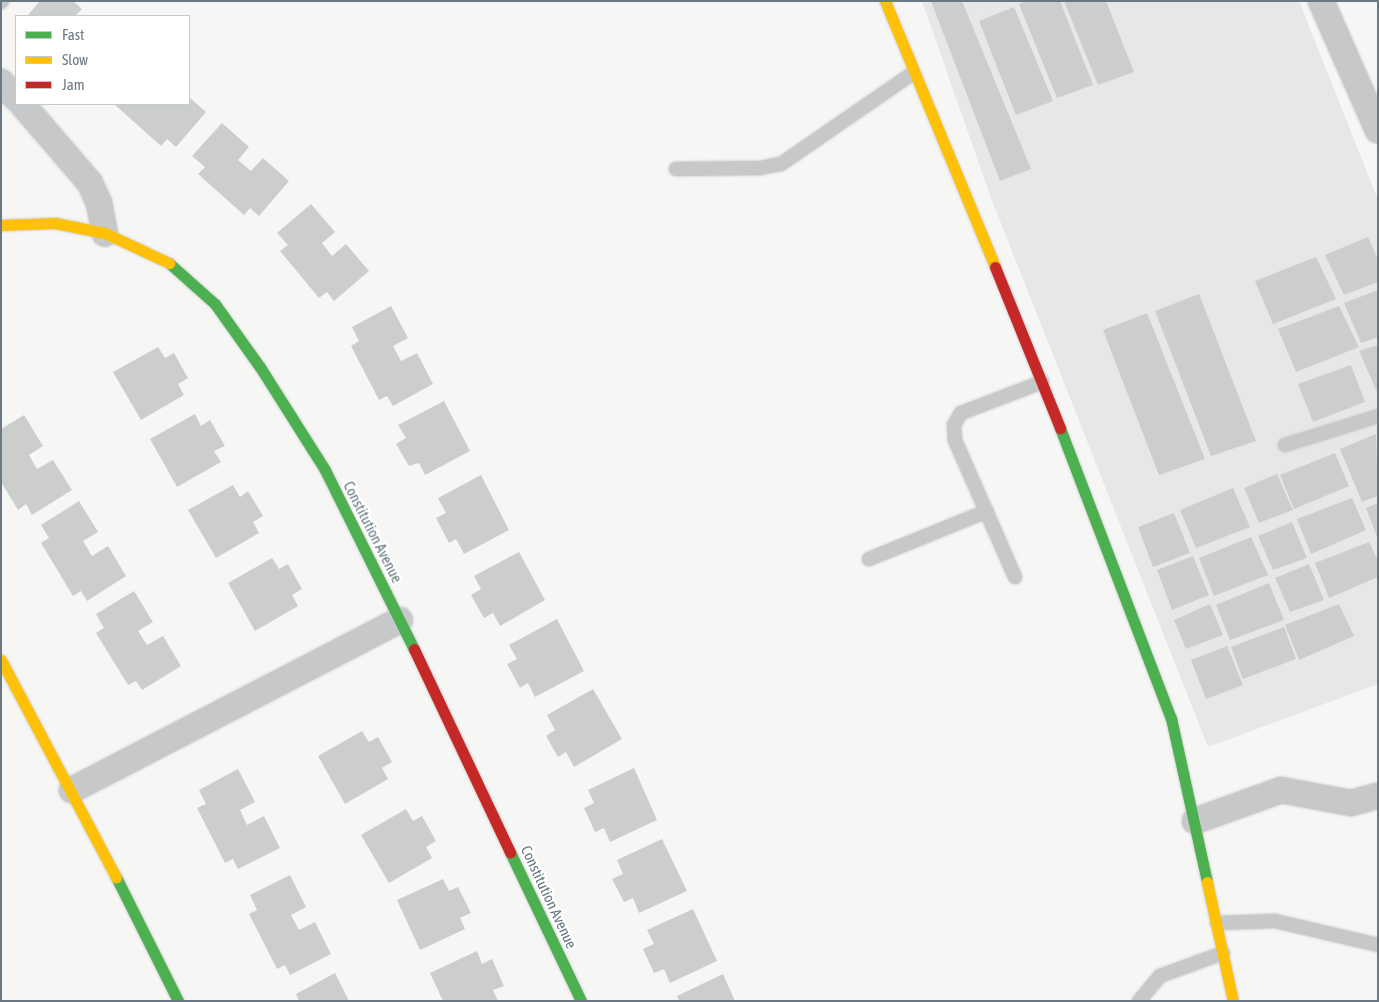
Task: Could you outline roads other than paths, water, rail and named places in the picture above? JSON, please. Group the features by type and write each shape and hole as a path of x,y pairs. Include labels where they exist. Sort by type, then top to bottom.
{"street":[{"path":"885,1 913,73 1042,382 1171,718 1233,1001"},
{"path":"1321,1 1378,130"},
{"path":"1,82 15,97"},
{"path":"23,105 90,183 99,203 105,234"},
{"name":"Constitution Avenue","path":"1,225 55,223 105,234 140,247 170,264 215,304 260,367 325,470 400,620 581,1001"},
{"path":"72,790 400,620"},
{"path":"1,660 6,680 72,790 178,1001"},
{"path":"1195,821 1280,790 1351,803 1378,796"}],"lane":[{"path":"676,168 760,168 781,164 913,73"},
{"path":"1015,577 955,440 954,425 961,413 1042,382"},
{"path":"1285,445 1378,416"},
{"path":"869,559 987,511"},
{"path":"1217,922 1275,921 1378,945"},
{"path":"1139,1001 1160,976 1223,953"}]}
